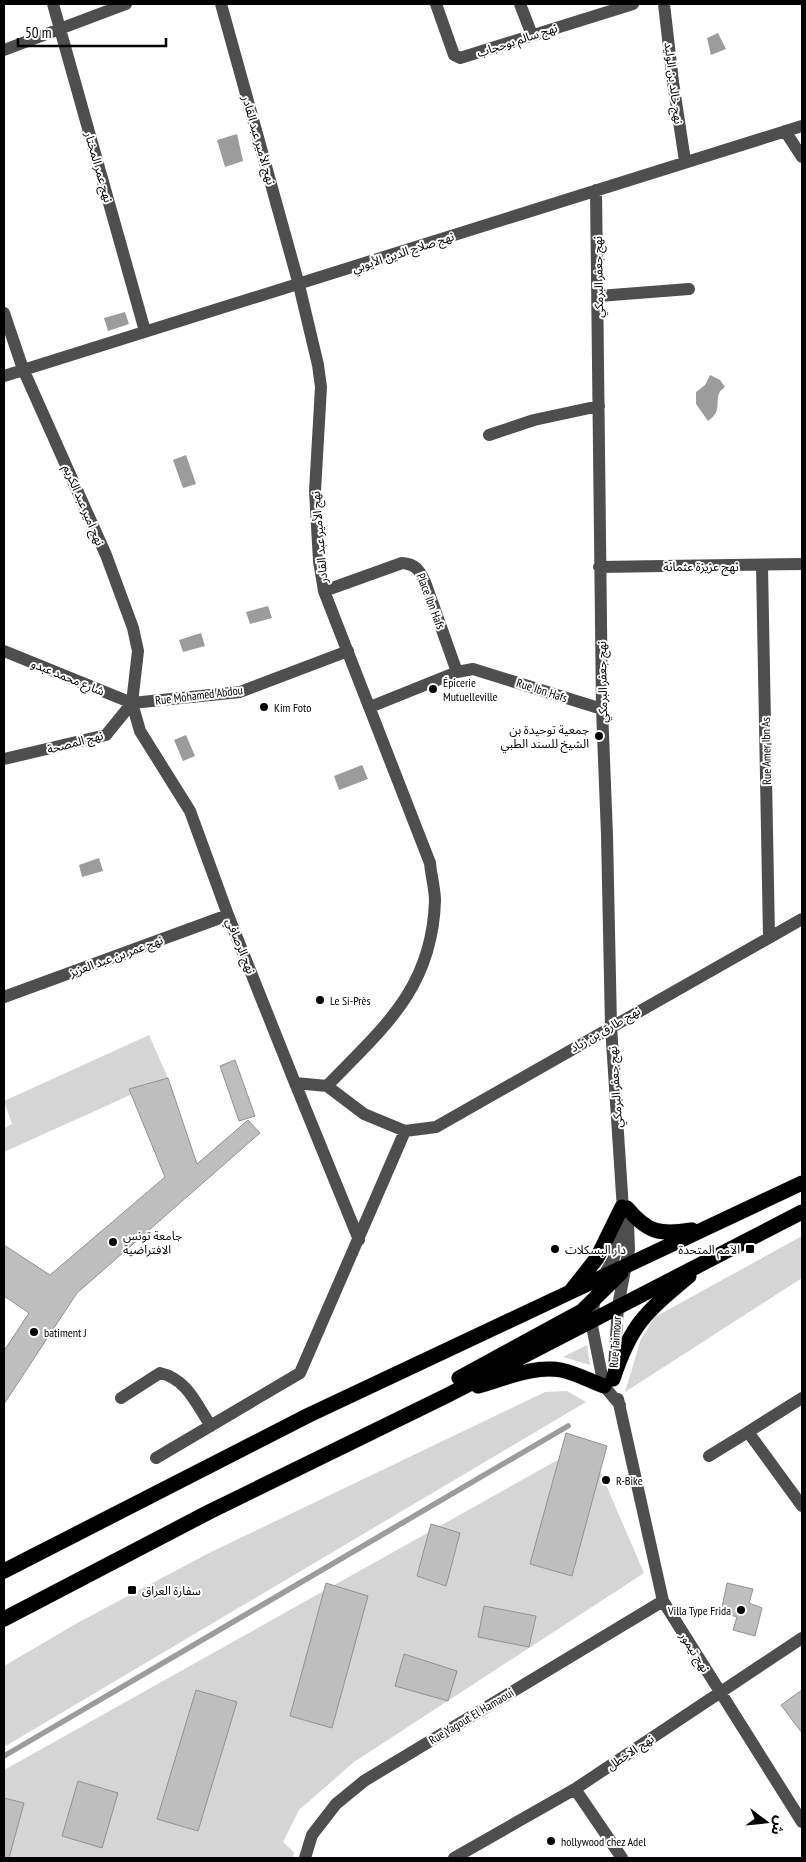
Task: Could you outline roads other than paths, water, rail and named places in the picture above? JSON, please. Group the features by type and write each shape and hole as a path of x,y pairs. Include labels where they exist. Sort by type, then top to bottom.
{"highway":[{"path":"370,1432 404,1408 582,1311 626,1272 708,1227 802,1184"},
{"path":"4,1571 309,1415 570,1292 602,1278 626,1272 747,1218 802,1184"},
{"path":"570,1292 596,1258 624,1208 652,1230 675,1233 708,1227"},
{"path":"4,1619 370,1432 448,1395 802,1212"},
{"path":"448,1395 524,1373 550,1370 609,1382 623,1348 634,1328 654,1304 710,1258"},
{"path":"591,1321 626,1272"}],"street":[{"name":"نهج عمر المختار","path":"53,4 145,331"},
{"path":"4,50 60,27 126,4"},
{"name":"نهج الأمير عبد القادر","path":"221,4 313,338 321,387 315,491 319,560 324,591 430,863 435,899 432,935 419,975 396,1014 327,1086"},
{"name":"نهج سالم بوحجاب","path":"436,4 454,55 457,57 465,57 633,4"},
{"path":"520,4 532,35"},
{"name":"نهج خالد بن الوليد","path":"664,4 685,161"},
{"name":"نهج صلاح الدين الأيوبي","path":"4,376 685,161 802,126"},
{"path":"785,131 802,157"},
{"name":"نهج جعفر البرمكي","path":"596,190 599,296 599,567 602,709 611,1026 620,1174 629,1249 626,1272"},
{"path":"599,296 689,289"},
{"name":"نهج امير عبد الكريم","path":"4,313 23,369 106,555 133,628 138,651 132,703"},
{"path":"489,435 534,420 599,406"},
{"name":"Place Ibn Hafs","path":"324,591 402,563 413,564 420,571 425,582 457,672"},
{"name":"نهج عزيزة عثمانة","path":"599,567 802,564"},
{"name":"Rue Amer Ibn As","path":"762,566 769,936"},
{"name":"Rue Mohamed Abdou","path":"132,703 240,692 348,651"},
{"name":"شارع محمد عبدو","path":"4,652 132,703"},
{"name":"Rue Ibn Hafs","path":"370,707 457,672 473,669 602,709"},
{"name":"نهج المصحة","path":"4,759 106,735 132,703"},
{"name":"نهج الرصافي","path":"132,703 140,731 190,811 228,915 359,1240"},
{"name":"نهج عمر بن عبد العزيز","path":"4,997 228,915"},
{"name":"نهج طارق بن زياد","path":"404,1131 436,1126 802,919"},
{"path":"156,1458 300,1373 359,1240 404,1131 364,1114 327,1086 295,1083"},
{"name":"نهج جعفر البرمكي","path":"591,1321 595,1298 602,1278 613,1260 622,1235 624,1208"},
{"name":"Rue Taimour","path":"609,1382 618,1306 626,1272"},
{"name":"Rue Taimour","path":"591,1321 609,1382 620,1405"},
{"path":"121,1398 160,1373 172,1376 181,1381 211,1426"},
{"path":"709,1456 802,1398"},
{"name":"نهج تيمور","path":"620,1405 663,1601 802,1822"},
{"path":"748,1432 802,1506"},
{"name":"Rue Yagout El Hamaoui","path":"305,1858 312,1835 336,1804 364,1781 663,1601"},
{"name":"نهج الاخطل","path":"454,1858 575,1789 802,1638"},
{"path":"575,1789 622,1858"}],"waterway":[{"path":"4,1756 568,1426"}],"place":[{"name":"Épicerie Mutuelleville","path":"433,689"},
{"name":"Kim Foto","path":"264,707"},
{"name":"جمعية توحيدة بن الشيخ للسند الطبي","path":"599,736"},
{"name":"Le Si-Près","path":"320,1000"},
{"name":"جامعة تونس الافتراضية","path":"113,1242"},
{"name":"دار البسكلات","path":"555,1249"},
{"name":"الآمم المتحدة","path":"750,1249"},
{"name":"batiment J","path":"34,1332"},
{"name":"R-Bike","path":"606,1480"},
{"name":"سفارة العراق","path":"132,1590"},
{"name":"Villa Type Frida","path":"741,1610"},
{"name":"hollywood chez Adel","path":"551,1841"}]}
